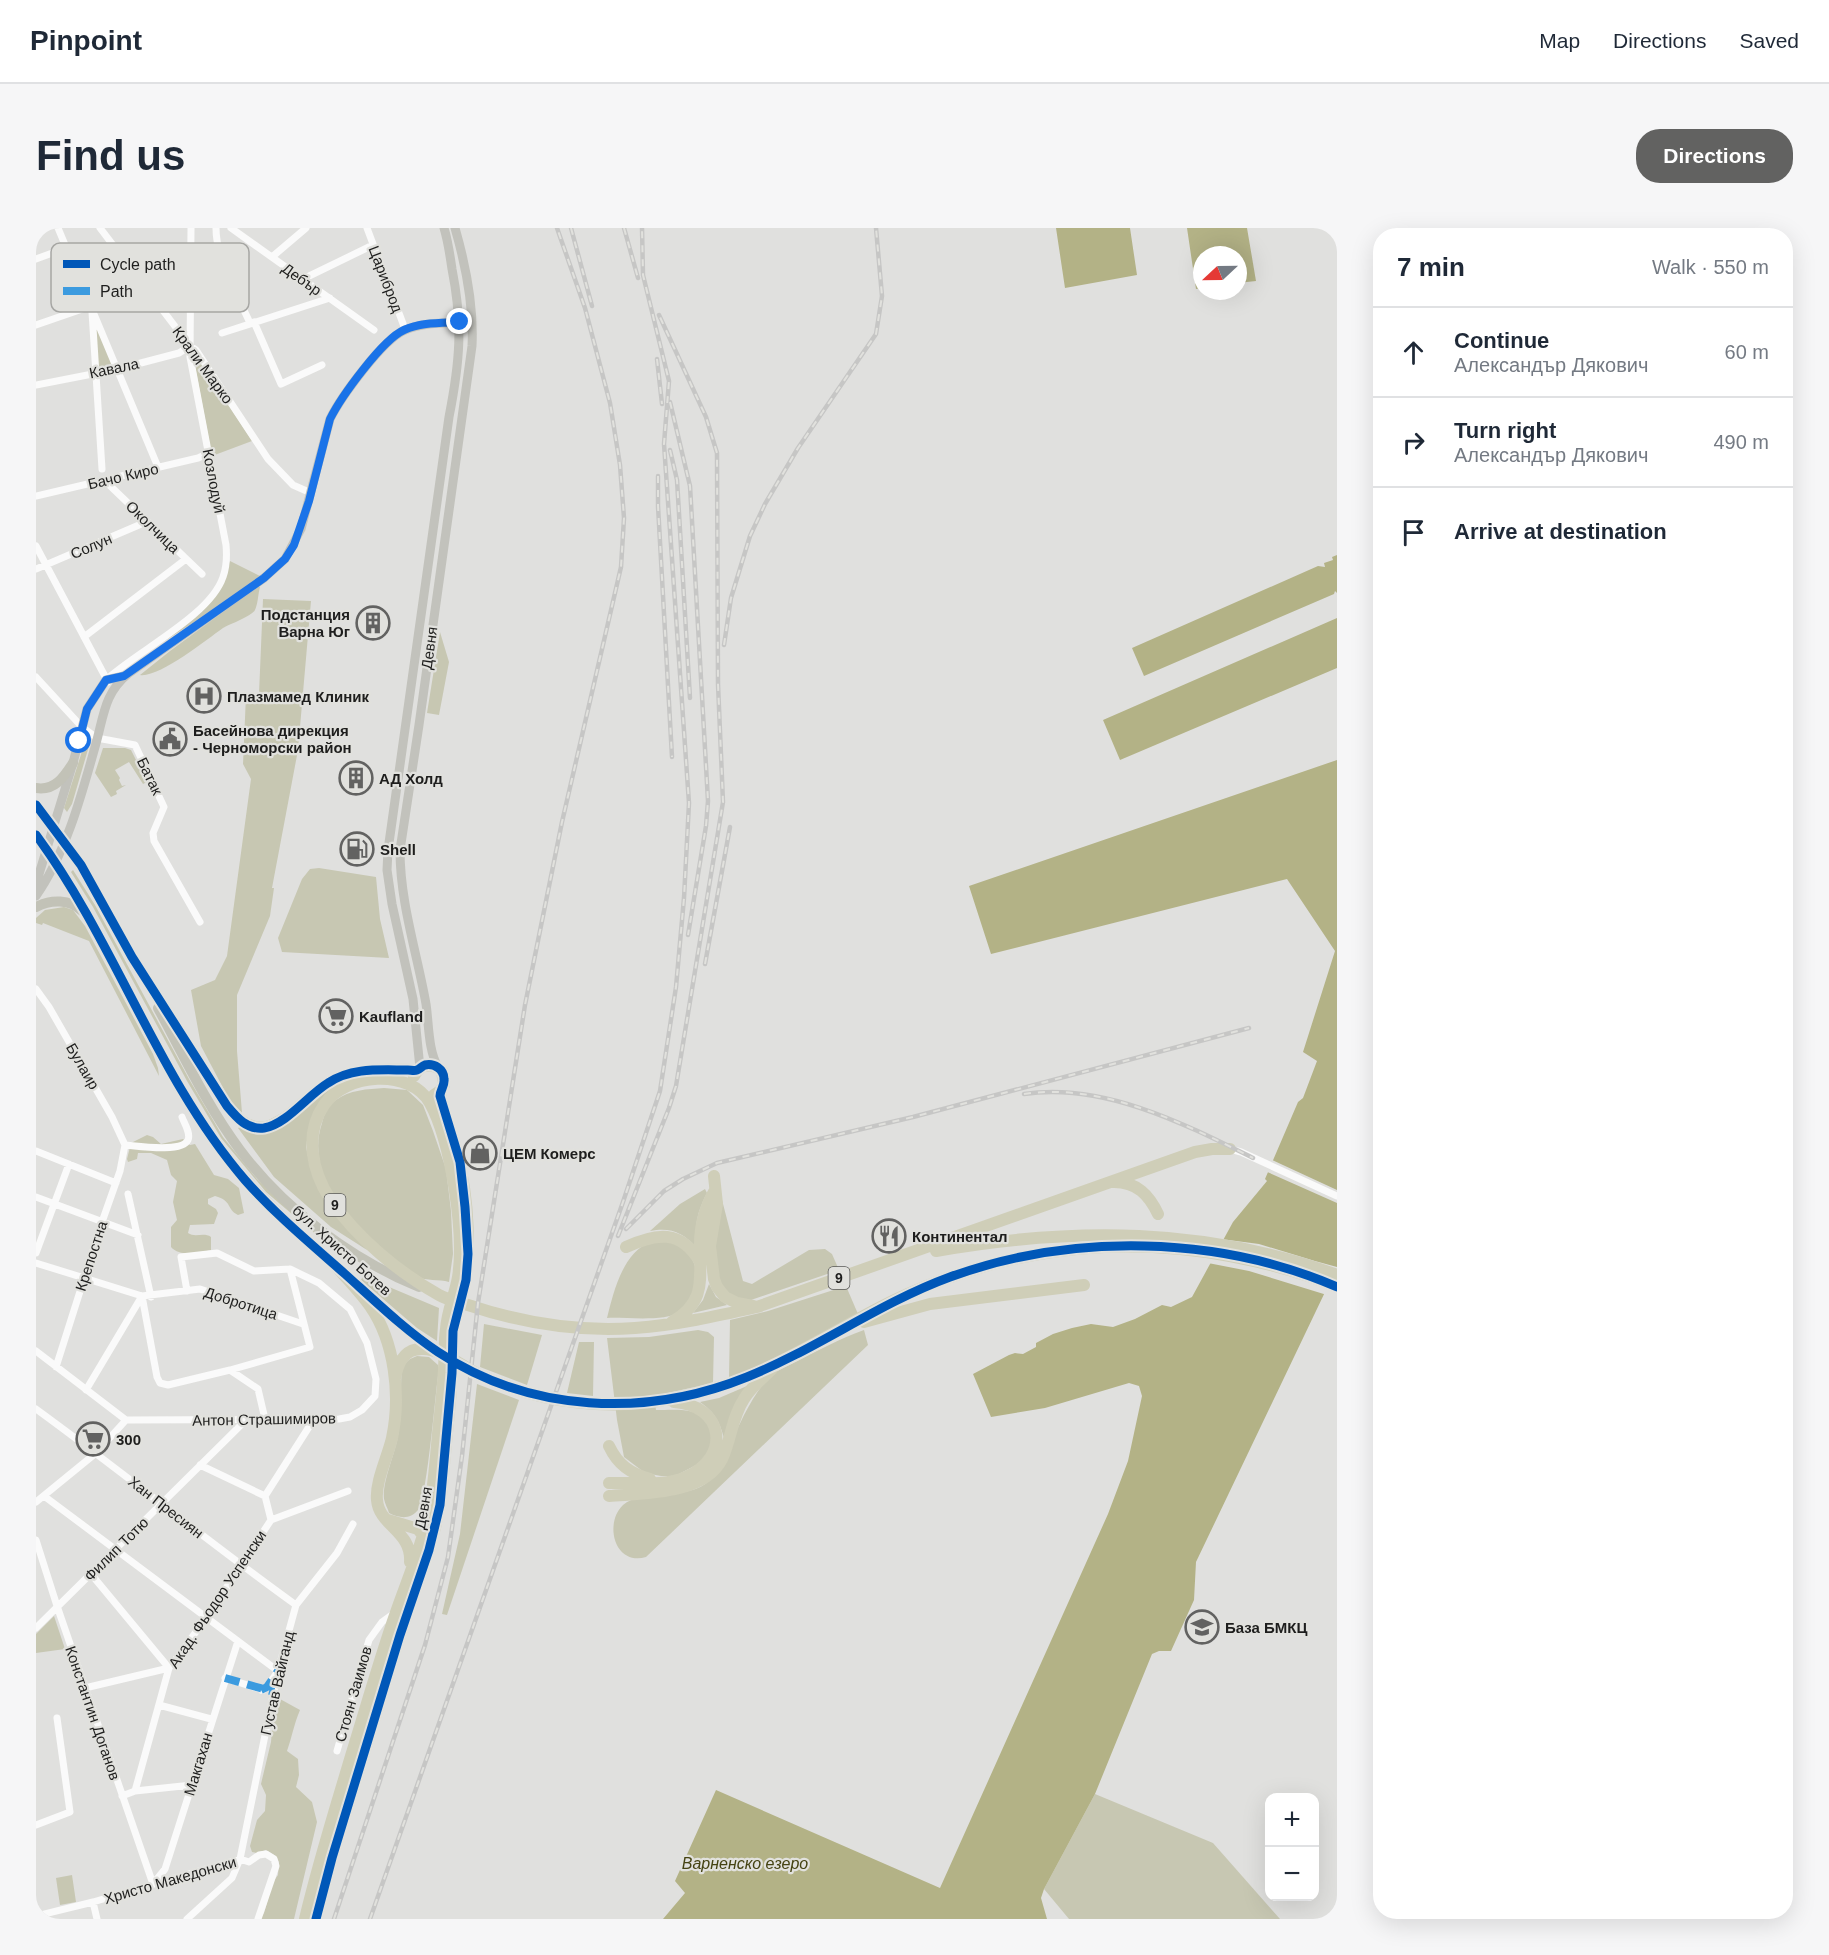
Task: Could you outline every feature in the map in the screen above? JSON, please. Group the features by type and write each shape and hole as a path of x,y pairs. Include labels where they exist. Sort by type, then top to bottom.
{"highway":[{"path":"132,957 227,1106 247,1126 264,1128 276,1123 329,1082 349,1073 372,1069 419,1069 428,1065 438,1067 444,1075 445,1080 440,1091 432,1096 419,1091 414,1077 419,1069"},
{"name":"9","path":"419,1091 397,1081 371,1080 354,1083 332,1094 315,1122 312,1139 313,1157 323,1187 348,1222 373,1247 442,1296"},
{"name":"Девня","path":"305,1919 321,1854 396,1613 423,1535 432,1497 446,1325 458,1277 459,1244 455,1195 448,1155 434,1112 419,1091"},
{"name":"Девня","path":"316,1919 335,1846 400,1635 429,1550 441,1496 452,1373 453,1331 466,1280 468,1254 461,1168 440,1091"},
{"path":"900,1257 1195,1152 1230,1149"},
{"path":"714,1176 717,1204 710,1246 714,1279 720,1292 730,1300 757,1307"},
{"path":"1107,1183 1126,1183 1140,1189 1149,1198 1158,1214"},
{"path":"664,1325 679,1318 694,1301 701,1282 702,1223 708,1202 715,1190"},
{"name":"9","path":"900,1257 1036,1237 1134,1234 1170,1236 1258,1250 1337,1275"},
{"path":"626,1247 651,1237 672,1238 690,1248 701,1264"},
{"path":"835,1333 881,1307 949,1277 1016,1257 1080,1248 1124,1245 1210,1252 1286,1269 1337,1287"},
{"name":"бул. Христо Ботев","path":"442,1296 509,1317 584,1329 664,1325 757,1307 900,1257"},
{"path":"337,1267 370,1305 388,1346 395,1378 396,1402 394,1431 377,1494 378,1507 395,1525 409,1547 410,1571"},
{"path":"835,1333 900,1311 967,1299 1084,1285"},
{"name":"бул. Христо Ботев","path":"435,1350 483,1377 552,1399 598,1404 658,1402 726,1385 780,1362 835,1333"},
{"path":"395,1378 398,1364 403,1356 417,1349 435,1350"},
{"path":"609,1496 679,1488 709,1474 722,1460 743,1400 780,1362"},
{"path":"609,1483 679,1480 691,1475 708,1462 717,1445 714,1426 707,1414 683,1402 658,1402"},
{"path":"609,1446 616,1460 627,1469 660,1482"},
{"path":"395,1525 418,1517 432,1497"},
{"path":"395,1525 423,1535 429,1550"},
{"path":"423,1535 435,1528"}],"main road":[{"name":"Девня","path":"419,1069 413,999 392,904 387,870 449,417 457,377 459,303 444,228"},
{"name":"Девня","path":"438,1067 434,1058 405,907 400,850 471,346 473,321 471,301 455,228"},
{"path":"36,896 49,877 64,841 106,703 113,690 124,676 264,578 281,563 294,545 311,493 326,432 337,406 388,340 405,330 421,325 473,321"},
{"path":"36,884 74,763 87,709 106,680 124,676"},
{"path":"36,788 48,788 54,785 61,780 74,763"},
{"name":"бул. Христо Ботев","path":"36,805 90,879 222,1125 239,1149 290,1204 347,1248 396,1277 442,1296"},
{"name":"бул. Христо Ботев","path":"36,835 55,861 171,1071 220,1149 247,1182 337,1267 403,1326 435,1350"},
{"path":"36,907 52,901 65,902 73,904 85,914"}],"street":[{"path":"58,228 64,243"},
{"name":"Крали Марко","path":"100,228 111,243"},
{"name":"Козлодуй","path":"191,228 191,243"},
{"path":"216,228 219,243"},
{"name":"Дебър","path":"231,228 374,330"},
{"path":"272,257 306,228"},
{"name":"Цариброд","path":"367,228 405,330"},
{"path":"303,279 374,245"},
{"path":"36,259 51,254"},
{"path":"222,333 330,298"},
{"path":"36,325 74,312"},
{"path":"91,312 102,469"},
{"path":"94,312 158,467"},
{"name":"Крали Марко","path":"164,312 190,346 196,350 268,459 292,485 311,493"},
{"name":"Козлодуй","path":"106,680 201,608 211,598 223,579 227,563 226,545 192,370 190,312"},
{"path":"246,312 281,384 322,365"},
{"name":"Кавала","path":"36,385 118,369 179,353 190,346"},
{"name":"Бачо Киро","path":"36,496 209,453"},
{"name":"Околчица","path":"104,480 202,574"},
{"name":"Солун","path":"36,569 146,522"},
{"path":"36,546 113,690"},
{"path":"84,637 186,559"},
{"name":"Батак","path":"36,677 82,727 97,738 111,742 132,743 136,747 164,807 153,833 153,839 200,922"},
{"name":"Булаир","path":"36,989 49,1007 126,1145"},
{"path":"126,1145 161,1148 182,1146 188,1141 189,1135 182,1117"},
{"name":"Крепостна","path":"56,1367 116,1183 126,1145"},
{"path":"1230,1149 1337,1196"},
{"path":"36,1151 116,1183"},
{"path":"36,1253 69,1164"},
{"path":"128,1194 151,1297"},
{"path":"36,1197 138,1235"},
{"name":"Антон Страшимиров","path":"126,1420 339,1419 350,1417 362,1410 375,1396 376,1378 368,1343 350,1309 320,1283 290,1269 254,1271 218,1253 181,1257 187,1291"},
{"name":"Добротица","path":"36,1263 142,1296 151,1297 200,1289 303,1324"},
{"path":"142,1296 160,1383 168,1385 309,1348 311,1345 303,1324 290,1269"},
{"path":"86,1390 142,1296"},
{"path":"36,1351 126,1420 96,1453 36,1502"},
{"path":"230,1370 258,1389 265,1419"},
{"name":"Хан Пресиян","path":"36,1409 296,1605"},
{"name":"Филип Тотю","path":"36,1628 247,1419"},
{"path":"200,1465 265,1496 314,1419"},
{"path":"271,1520 348,1491"},
{"path":"44,1496 278,1671 267,1687 261,1690"},
{"name":"Акад. Фьодор Успенски","path":"135,1791 169,1668 207,1617 271,1520 265,1496"},
{"name":"Густав Вайганд","path":"187,1919 232,1878 240,1859 278,1671 296,1605 337,1553 353,1524"},
{"name":"Константин Доганов","path":"36,1540 153,1884"},
{"path":"86,1688 169,1668 91,1574"},
{"name":"Стоян Заимов","path":"337,1751 369,1640 382,1622 396,1613"},
{"name":"Макгахан","path":"153,1884 165,1869 211,1719 238,1641"},
{"path":"225,1678 274,1692"},
{"path":"159,1705 211,1719"},
{"path":"36,1825 70,1812 57,1718"},
{"path":"122,1796 135,1791 192,1785"},
{"name":"Христо Македонски","path":"36,1916 93,1902 240,1859 249,1862 266,1854 272,1856 276,1862 258,1919"},
{"path":"93,1902 97,1919"}],"green space":[{"path":"91,312 94,312 118,369 95,372"},
{"path":"196,356 252,441 212,456 194,360"},
{"path":"230,561 264,578 155,647 211,598"},
{"path":"260,587 257,605 253,612 223,628 170,665 159,671 140,675 170,651"},
{"path":"263,599 311,601 298,750 272,888 274,888 270,916 237,995 237,1051 242,1113 230,1101 201,1046 191,990 215,980 227,956 251,779 243,764 246,695 259,694"},
{"path":"440,632 449,662 439,715 427,713"},
{"path":"84,745 89,746 72,804 67,812 64,808"},
{"path":"103,748 131,750 147,782 143,784 129,762 115,770 122,786 126,785 111,797 95,773"},
{"path":"319,868 376,877 380,919 389,958 282,952 278,938 302,879 310,869"},
{"path":"73,870 95,905 223,1137 257,1179 321,1235 319,1237 266,1192 221,1138 187,1081 93,907 71,872"},
{"path":"64,907 73,910 85,926 153,1054 159,1076 89,941 43,923 42,925 36,923 36,918 45,910"},
{"path":"338,1082 309,1128 306,1147 310,1166 367,1250 331,1227 274,1177 238,1128 242,1126 251,1130"},
{"path":"384,1088 407,1090 423,1105 446,1169 453,1254 449,1282 417,1277 407,1270 362,1231 336,1199 326,1181 320,1162 318,1143 323,1120 329,1107 347,1094"},
{"path":"147,1135 161,1144 183,1139 190,1145 195,1144 214,1175 228,1179 239,1188 244,1213 238,1215 224,1200 215,1196 208,1199 208,1204 218,1213 214,1224 190,1225 188,1233 211,1237 211,1250 184,1253 171,1247 171,1227 177,1220 173,1202 177,1181 171,1175 167,1160 151,1153 138,1153 137,1159 128,1162 127,1159 131,1143"},
{"path":"705,1189 707,1193 696,1226 697,1248 687,1238 676,1232 650,1231 680,1204"},
{"path":"722,1200 743,1281 752,1284 809,1250 825,1249 832,1254 839,1270 751,1300 735,1297 725,1289 719,1277 716,1262 717,1229"},
{"path":"652,1241 675,1243 691,1256 697,1276 693,1296 688,1305 680,1312 665,1317 607,1318 621,1273 634,1254 642,1246"},
{"path":"363,1276 439,1308 437,1341 417,1328 361,1280"},
{"path":"709,1284 716,1297 727,1305 693,1313 703,1300"},
{"path":"846,1286 858,1314 762,1365 729,1378 730,1320 768,1311"},
{"path":"484,1324 542,1335 527,1385 480,1367"},
{"path":"698,1330 708,1332 714,1337 713,1383 654,1396 656,1410 681,1410 699,1414 707,1423 714,1441 702,1462 675,1476 645,1473 624,1457 607,1338 649,1337"},
{"path":"864,1330 868,1345 646,1557 635,1558 626,1555 620,1549 613,1532 617,1513 623,1505 642,1497 690,1491 701,1487 714,1475 752,1400 772,1375 828,1345"},
{"path":"579,1342 594,1342 593,1396 567,1393"},
{"path":"417,1356 429,1357 438,1365 438,1376 421,1502 415,1513 408,1517 400,1517 389,1513 384,1492 398,1436 402,1366"},
{"path":"477,1384 519,1400 447,1615 442,1614 460,1534"},
{"path":"747,1386 724,1438 716,1417 700,1402 719,1398"},
{"path":"54,1616 65,1649 36,1653 36,1634"},
{"path":"280,1699 300,1710 287,1751 298,1759 299,1775 296,1787 312,1802 317,1822 294,1919 260,1919 273,1882 278,1875 279,1862 276,1856 266,1850 252,1852 250,1846 257,1820 265,1811 266,1795 261,1784"},
{"path":"1095,1794 1213,1843 1280,1919 1069,1919 1044,1889"},
{"path":"72,1875 76,1902 60,1905 56,1878"}],"water":[{"path":"1056,228 1130,228 1137,275 1065,288"},
{"path":"1187,228 1247,228 1256,281 1247,282 1247,246 1193,246 1193,269"},
{"path":"1337,555 1337,593 1335,591 1334,594 1144,676 1132,648 1318,566 1325,567 1324,563 1333,560 1332,557"},
{"path":"1337,618 1337,668 1120,760 1103,720"},
{"name":"Варненско езеро","path":"1337,760 1337,1267 1196,1562 1194,1600 1171,1651 1159,1651 1152,1654 1095,1794 1044,1889 1041,1898 1047,1919 663,1919 685,1893 675,1881 716,1790 940,1888 1108,1514 1128,1461 1142,1396 1139,1386 1129,1383 1045,1408 991,1417 973,1374 1009,1355 1023,1354 1036,1347 1036,1343 1053,1334 1091,1324 1113,1327 1162,1305 1171,1307 1192,1297 1233,1222 1267,1181 1265,1179 1298,1102 1303,1098 1317,1061 1303,1052 1335,951 1287,879 991,954 969,886"}],"pier":[{"path":"1270,1159 1337,1190 1337,1203 1265,1171"},
{"path":"1221,1239 1259,1244 1337,1267 1337,1274 1327,1295 1249,1271 1208,1263"}],"railway":[{"path":"334,1919 425,1645 448,1557 462,1456 478,1303 525,1005 562,822 621,567 624,518 620,465 610,403 585,308 557,228"},
{"path":"571,228 592,306"},
{"path":"624,228 638,278"},
{"path":"370,1919 660,1091 676,987 689,803 664,444 669,381 643,275 642,228"},
{"path":"724,645 731,598 750,536 765,504 798,448 876,334 882,296 876,228"},
{"path":"618,1236 676,1086 723,802 718,684 717,453 706,417 659,315"},
{"path":"657,359 662,404"},
{"path":"670,402 690,486 708,801 688,935"},
{"path":"670,450 677,480 690,698"},
{"path":"658,476 672,757"},
{"path":"705,964 730,827"},
{"path":"626,1229 664,1191 717,1163 913,1117 1249,1028"},
{"path":"1024,1094 1054,1092 1084,1094 1113,1100 1143,1109 1200,1132 1253,1158"}],"marked path":[{"path":"261,1690 267,1687 278,1671"},
{"path":"225,1678 274,1692"}],"cycle path":[{"path":"36,805 81,865 132,957 227,1106 247,1125 264,1128 281,1121 328,1083 347,1074 377,1070 418,1070 425,1065 432,1065 444,1075 440,1096 460,1162 468,1254 466,1280 453,1331 452,1373 440,1505 429,1550 400,1635 332,1858 316,1919"},
{"path":"36,835 90,920 186,1098 214,1140 245,1180 268,1205 414,1334 438,1352 474,1372 511,1387 550,1398 589,1403 629,1403 669,1399 708,1390 773,1366 898,1300 950,1277 996,1263 1045,1253 1094,1247 1144,1246 1194,1249 1243,1257 1291,1270 1337,1287"}],"place":[{"name":"Подстанция Варна Юг","path":"373,623"},
{"name":"Плазмамед Клиник","path":"204,696"},
{"name":"Басейнова дирекция - Черноморски район","path":"170,739"},
{"name":"АД Холд","path":"356,778"},
{"name":"Shell","path":"357,849"},
{"name":"Kaufland","path":"336,1016"},
{"name":"ЦЕМ Комерс","path":"480,1153"},
{"name":"Континентал","path":"889,1236"},
{"name":"300","path":"93,1439"},
{"name":"База БМКЦ","path":"1202,1627"}],"route":[{"path":"79,741 87,709 106,680 129,673 264,578 285,559 301,529 330,419 337,406 388,340 405,330 421,325 460,322"}]}
